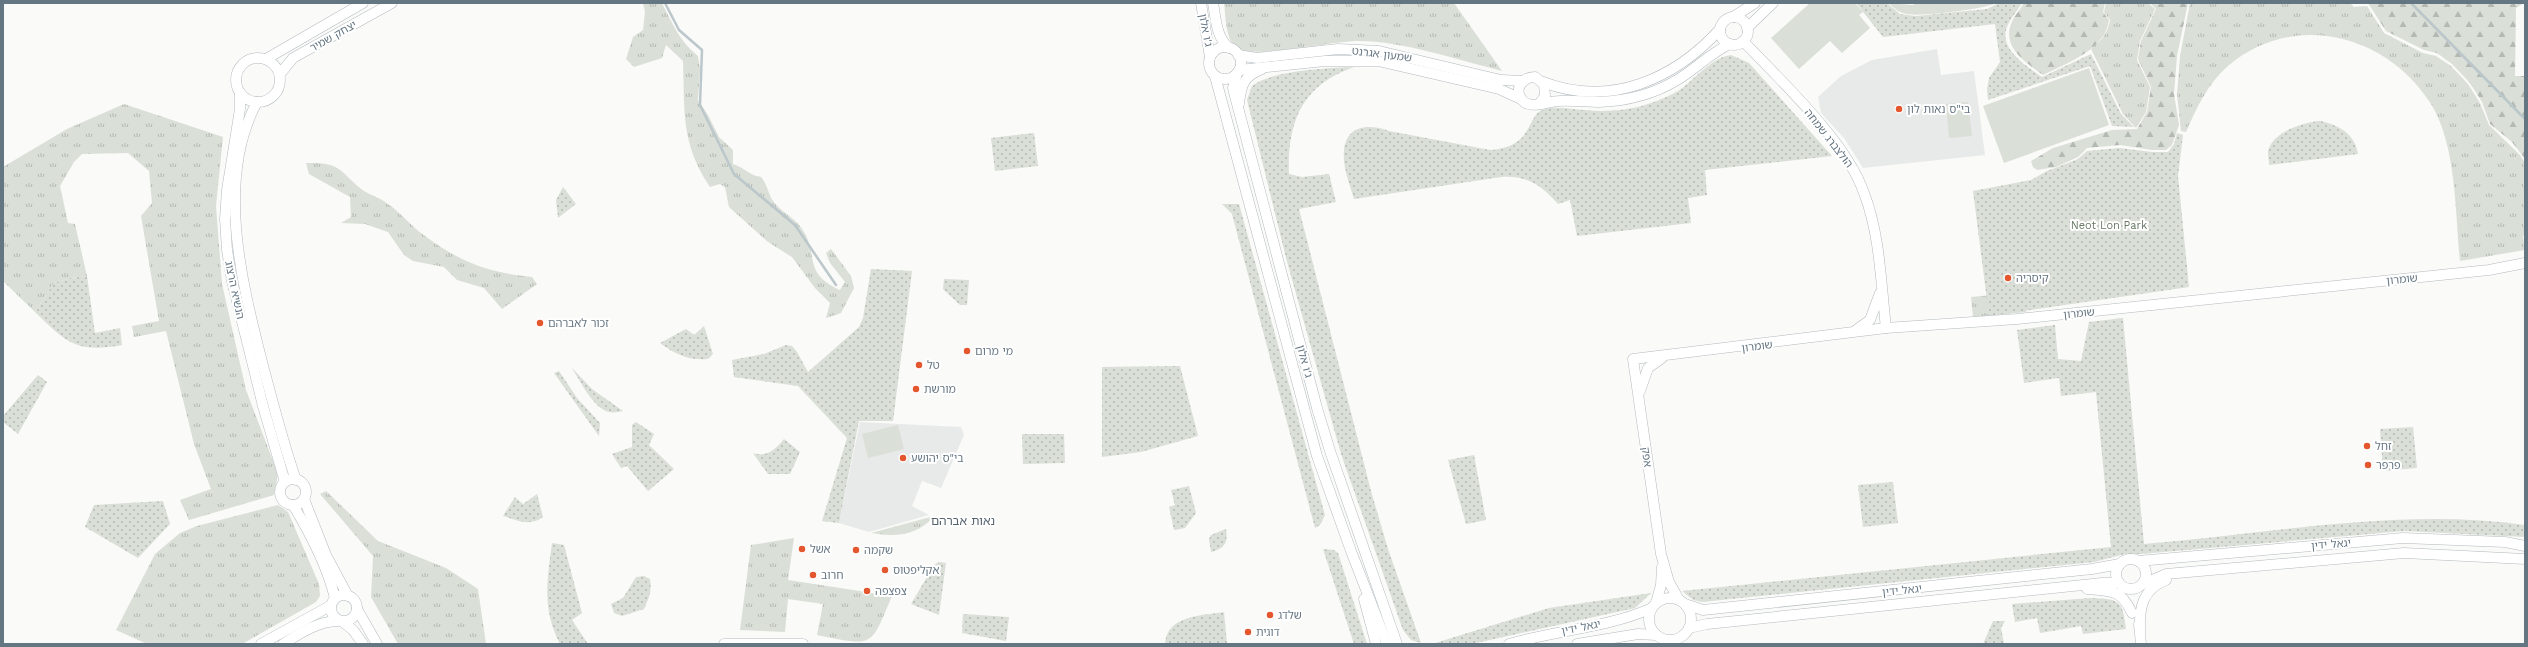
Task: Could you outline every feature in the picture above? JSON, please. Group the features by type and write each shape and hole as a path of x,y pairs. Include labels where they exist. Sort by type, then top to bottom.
{"street":[{"name":"יצחק שמיר","path":"266,59 363,3"},
{"name":"יצחק שמיר","path":"280,74 293,58 392,3"},
{"name":"ג'ו אלון","path":"1201,3 1210,43 1210,57"},
{"name":"ג'ו אלון","path":"1213,3 1222,42 1230,48"},
{"path":"1733,17 1742,20 1747,28 1747,35 1743,41 1730,44 1717,50 1677,80 1649,93 1608,101 1563,100 1529,105 1521,99 1519,89 1523,81 1535,77 1556,87 1584,91 1614,90 1645,83 1672,71 1683,63 1708,42 1720,29 1724,20 1733,17 1755,3"},
{"path":"1747,28 1773,3"},
{"path":"1720,29 1722,38 1730,44"},
{"name":"הולצברג שמחה","path":"1743,41 1802,103 1852,166 1864,193 1870,213 1886,328"},
{"path":"1220,48 1230,48 1238,56 1238,71 1224,79 1215,76 1209,67 1210,57 1220,48"},
{"name":"שמעון אגרנט","path":"1238,56 1257,58 1338,49 1379,51 1501,80 1523,81"},
{"path":"253,58 266,59 274,63 280,74 280,85 275,94 267,100 257,102 250,100 240,93 236,79 240,67 253,58"},
{"name":"שמעון אגרנט","path":"1238,71 1273,65 1339,60 1378,61 1499,89 1521,99"},
{"path":"1238,110 1244,80 1253,73 1273,65"},
{"name":"ג'ו אלון","path":"1238,71 1233,88 1238,110 1330,451 1397,644"},
{"name":"ג'ו אלון","path":"1215,76 1307,419 1351,551 1387,644"},
{"path":"1539,104 1546,94 1543,82"},
{"name":"הנשיא הרצוג","path":"240,93 240,109 227,190 225,219 227,250 232,281 263,406 286,482"},
{"name":"הנשיא הרצוג","path":"257,102 245,131 239,163 235,211 238,259 269,389 296,480"},
{"name":"שומרון","path":"1633,359 1886,328 2017,319 2489,270 2525,263"},
{"path":"1849,333 1870,320 1881,289"},
{"path":"1639,397 1641,384 1648,368 1666,356"},
{"name":"אפק","path":"1633,359 1662,554 1669,582 1682,602"},
{"path":"304,499 293,505 286,503 280,495 280,490 286,482 296,480 305,490 304,499 326,555 348,596 355,602 357,609 377,644"},
{"path":"293,505 307,530 330,583 332,614 353,630 363,644"},
{"name":"יגאל ידין","path":"2138,561 2403,538 2505,542 2525,546"},
{"path":"2505,542 2525,543"},
{"path":"1351,551 1376,644"},
{"name":"יגאל ידין","path":"2141,585 2166,574 2404,553 2525,559"},
{"name":"אפק","path":"1654,605 1661,585 1662,554"},
{"path":"2135,644 2132,613 2122,585 2116,574 2120,564 2128,560 2138,561 2146,571 2137,600 2141,644"},
{"name":"יגאל ידין","path":"1682,602 1703,610 2060,573 2120,564"},
{"path":"2140,630 2141,606 2149,590 2164,580 2197,571"},
{"path":"2122,585 2132,589 2141,585"},
{"name":"יגאל ידין","path":"1689,628 1707,624 2055,588 2122,585"},
{"path":"2055,588 2115,592 2125,599 2132,613"},
{"path":"261,644 332,602 348,596"},
{"path":"1667,598 1682,602 1691,616 1689,628 1682,637 1673,640 1663,639 1656,635 1649,620 1654,605 1667,598"},
{"name":"יגאל ידין","path":"1509,644 1565,630 1622,620 1654,605"},
{"path":"283,644 303,632 332,621 351,620 357,609"},
{"path":"1392,629 1404,644"},
{"name":"יגאל ידין","path":"1577,644 1638,634 1656,635"},
{"path":"724,644 803,644"}],"shaded area":[{"name":"בי\"ס נאות לון","path":"1937,49 1941,75 1974,71 1985,155 1863,168 1844,138 1821,113 1818,97 1841,76 1872,60"},
{"name":"בי\"ס יהושע","path":"860,422 961,427 964,435 941,488 922,481 912,506 929,515 869,532 839,523"}],"green space":[{"path":"643,3 662,3 681,38 698,56 700,69 698,100 708,115 719,137 733,150 733,164 761,177 773,201 800,226 806,236 815,269 820,276 840,290 845,282 830,263 826,253 831,249 851,276 854,288 841,313 826,318 830,303 815,288 792,257 768,242 729,207 725,187 720,184 710,187 700,171 689,141 686,126 683,61 666,45 662,58 634,67 626,59 633,37 643,30 645,12"},
{"path":"1224,3 1454,3 1502,71 1430,52 1376,42 1347,42 1263,52 1240,50 1231,42 1227,30"},
{"path":"1810,3 1855,3 1863,12 1859,15 1870,28 1842,53 1830,41 1799,69 1771,38"},
{"path":"1856,3 1887,3 1900,14 1916,16 1987,9 1999,3 2022,3 2007,27 2005,35 2010,50 2022,63 2042,77 2091,54 2121,114 2134,127 2112,126 2090,66 1988,100 1987,89 1989,78 2000,62 1995,24 1883,37"},
{"path":"1889,3 1914,5 1914,3 1996,3 1967,10 1914,15 1900,12"},
{"path":"2024,3 2105,3 2103,12 2109,20 2106,30 2100,40 2093,47 2084,54 2043,75 2023,60 2013,48 2010,40 2009,33 2012,21"},
{"path":"2106,3 2148,3 2155,9 2140,41 2137,60 2150,87 2146,112 2136,128 2123,114 2091,49 2104,36 2108,29 2110,20 2104,12"},
{"path":"2150,3 2188,3 2177,56 2174,94 2179,125 2172,145 2166,150 2152,150 2120,145 2087,148 2078,157 2056,167 2037,170 2033,167 2031,161 2053,148 2112,130 2137,129 2147,112 2151,87 2138,59 2141,41 2156,9"},
{"path":"2190,3 2350,3 2354,7 2367,6 2384,33 2423,53 2436,56 2451,66 2468,84 2480,103 2489,125 2520,155 2525,163 2525,234 2523,236 2525,250 2460,261 2450,160 2440,121 2431,104 2412,80 2390,61 2365,46 2338,38 2310,35 2281,38 2254,49 2228,66 2214,80 2203,97 2186,132 2181,131 2177,94 2180,56"},
{"path":"2368,3 2524,3 2516,8 2515,76 2525,76 2525,159 2512,142 2490,124 2482,102 2470,83 2452,64 2437,53 2424,50 2386,31"},
{"path":"1731,55 1749,63 1832,156 1705,170 1707,195 1688,198 1691,223 1577,236 1570,200 1558,204 1546,191 1533,183 1518,178 1501,177 1354,199 1345,169 1344,150 1346,141 1350,135 1360,128 1374,127 1490,150 1505,148 1515,143 1522,137 1534,117 1545,109 1559,108 1608,111 1624,110 1648,104 1669,96 1681,89 1711,64"},
{"path":"1354,67 1336,75 1322,84 1310,95 1301,108 1295,122 1291,138 1289,174 1302,177 1329,174 1336,202 1299,209 1371,491 1388,549 1421,643 1411,640 1403,630 1341,454 1286,258 1247,100 1252,86 1273,76 1301,71"},
{"path":"2089,68 2109,125 2004,163 1983,106"},
{"path":"1968,102 1972,136 1949,138 1946,104"},
{"path":"124,104 223,137 216,206 222,284 246,390 278,474 274,495 189,520 180,500 211,489 194,444 166,331 134,337 132,326 159,321 141,216 152,203 149,171 128,153 82,154 74,162 60,186 68,223 75,224 87,276 71,278 54,283 35,312 3,281 3,167 67,129"},
{"path":"2320,121 2340,128 2350,136 2358,154 2269,165 2268,152 2270,145 2275,139 2289,129 2306,123"},
{"path":"1034,133 1038,166 995,171 991,138"},
{"name":"Neot Lon Park","path":"2177,133 2183,135 2178,176 2189,287 1989,316 1973,191 2031,180 2047,171 2078,159 2087,151 2119,148 2152,152 2168,152 2174,144"},
{"path":"306,163 318,163 334,166 364,191 382,200 425,236 450,253 488,269 502,273 532,277 537,284 502,309 484,288 457,280 444,267 413,261 404,255 388,232 365,224 341,223 351,217 350,197 309,174"},
{"path":"563,187 576,204 558,218 556,200"},
{"path":"1222,204 1239,204 1325,515 1320,525 1315,528 1232,214"},
{"path":"871,269 912,271 893,421 859,421 839,523 822,521 847,438 798,386 734,377 732,360 764,354 786,345 792,346 797,352 808,372 859,327 863,318"},
{"path":"87,276 95,333 120,328 122,345 94,348 73,343 64,338 35,312 54,283 71,278"},
{"path":"944,279 969,280 967,305 960,305 943,289"},
{"path":"2024,292 2026,312 1973,317 1971,297"},
{"path":"2123,318 2144,544 2334,524 2383,520 2431,519 2478,520 2525,525 2525,537 2404,531 2141,554 2125,554 2094,562 1702,602 1693,600 1682,591 2111,547 2096,392 2061,396 2059,378 2024,383 2017,330 2055,325 2058,359 2081,361 2089,322"},
{"path":"704,326 713,354 708,359 695,359 682,356 660,343 686,329 694,335"},
{"path":"1180,366 1198,436 1141,452 1102,457 1102,367"},
{"path":"571,367 592,389 623,411 609,412 594,402"},
{"path":"559,371 577,398 600,423 599,436 554,373"},
{"path":"38,375 47,382 18,434 3,422 3,416"},
{"path":"636,422 654,434 649,445 674,469 648,491 627,466 621,468 612,454 632,447 632,425"},
{"path":"898,425 904,449 868,458 862,434"},
{"path":"2413,427 2417,468 2383,471 2380,429"},
{"path":"1022,434 1064,434 1065,463 1023,464"},
{"path":"784,439 800,452 790,474 768,474 753,453 762,454 770,452"},
{"path":"1474,455 1486,520 1466,524 1448,460"},
{"path":"1893,482 1898,523 1863,527 1858,485"},
{"path":"1189,486 1196,513 1185,528 1174,530 1169,507 1175,505 1171,490"},
{"path":"326,491 378,541 446,568 478,589 486,644 398,644 371,597 373,556 320,494"},
{"path":"537,494 543,517 533,522 523,522 503,516 515,497 523,504"},
{"path":"163,501 170,524 138,558 85,527 94,505"},
{"path":"278,505 288,512 319,584 320,596 316,602 242,644 147,644 116,630 155,554 180,533 197,526"},
{"path":"934,516 921,528 905,534 888,535 871,533"},
{"path":"1226,529 1226,541 1220,549 1211,552 1209,539 1211,535"},
{"path":"794,538 788,580 892,596 874,634 868,639 851,641 817,635 823,604 788,599 785,632 740,630 751,545"},
{"path":"552,543 564,545 582,613 572,620 588,644 560,644 554,631 550,619 547,595"},
{"path":"1323,549 1334,550 1338,553 1367,644 1354,644"},
{"path":"939,562 946,563 939,615 911,604 934,565"},
{"path":"644,576 650,579 651,587 649,598 644,609 622,616 614,613 611,604 623,598 636,577"},
{"path":"1651,593 1635,608 1476,643 1432,644 1549,608"},
{"path":"2091,598 2108,599 2118,603 2123,612 2126,629 2083,634 2081,626 2040,633 2037,618 2015,622 2012,604"},
{"path":"1224,612 1227,644 1165,644 1167,634 1178,622 1196,616"},
{"path":"963,614 1009,617 1006,641 962,633"},
{"path":"1993,621 2005,621 2001,628 2004,644 1983,644"}],"waterway":[{"path":"665,3 679,30 702,50 700,105 734,174 795,225 836,285"},
{"path":"2411,3 2525,119"}],"place":[{"name":"בי\"ס נאות לון","path":"1899,109"},
{"name":"קיסריה","path":"2008,278"},
{"name":"זכור לאברהם","path":"540,323"},
{"name":"מי מרום","path":"967,351"},
{"name":"טל","path":"919,365"},
{"name":"מורשת","path":"916,389"},
{"name":"זחל","path":"2367,446"},
{"name":"בי\"ס יהושע","path":"903,458"},
{"name":"פרפר","path":"2368,465"},
{"name":"אשל","path":"802,549"},
{"name":"שקמה","path":"856,550"},
{"name":"אקליפטוס","path":"885,570"},
{"name":"חרוב","path":"813,575"},
{"name":"צפצפה","path":"867,591"},
{"name":"שלדג","path":"1270,615"},
{"name":"דוגית","path":"1248,632"}],"district":[{"name":"נאות אברהם","path":"963,521"}]}
